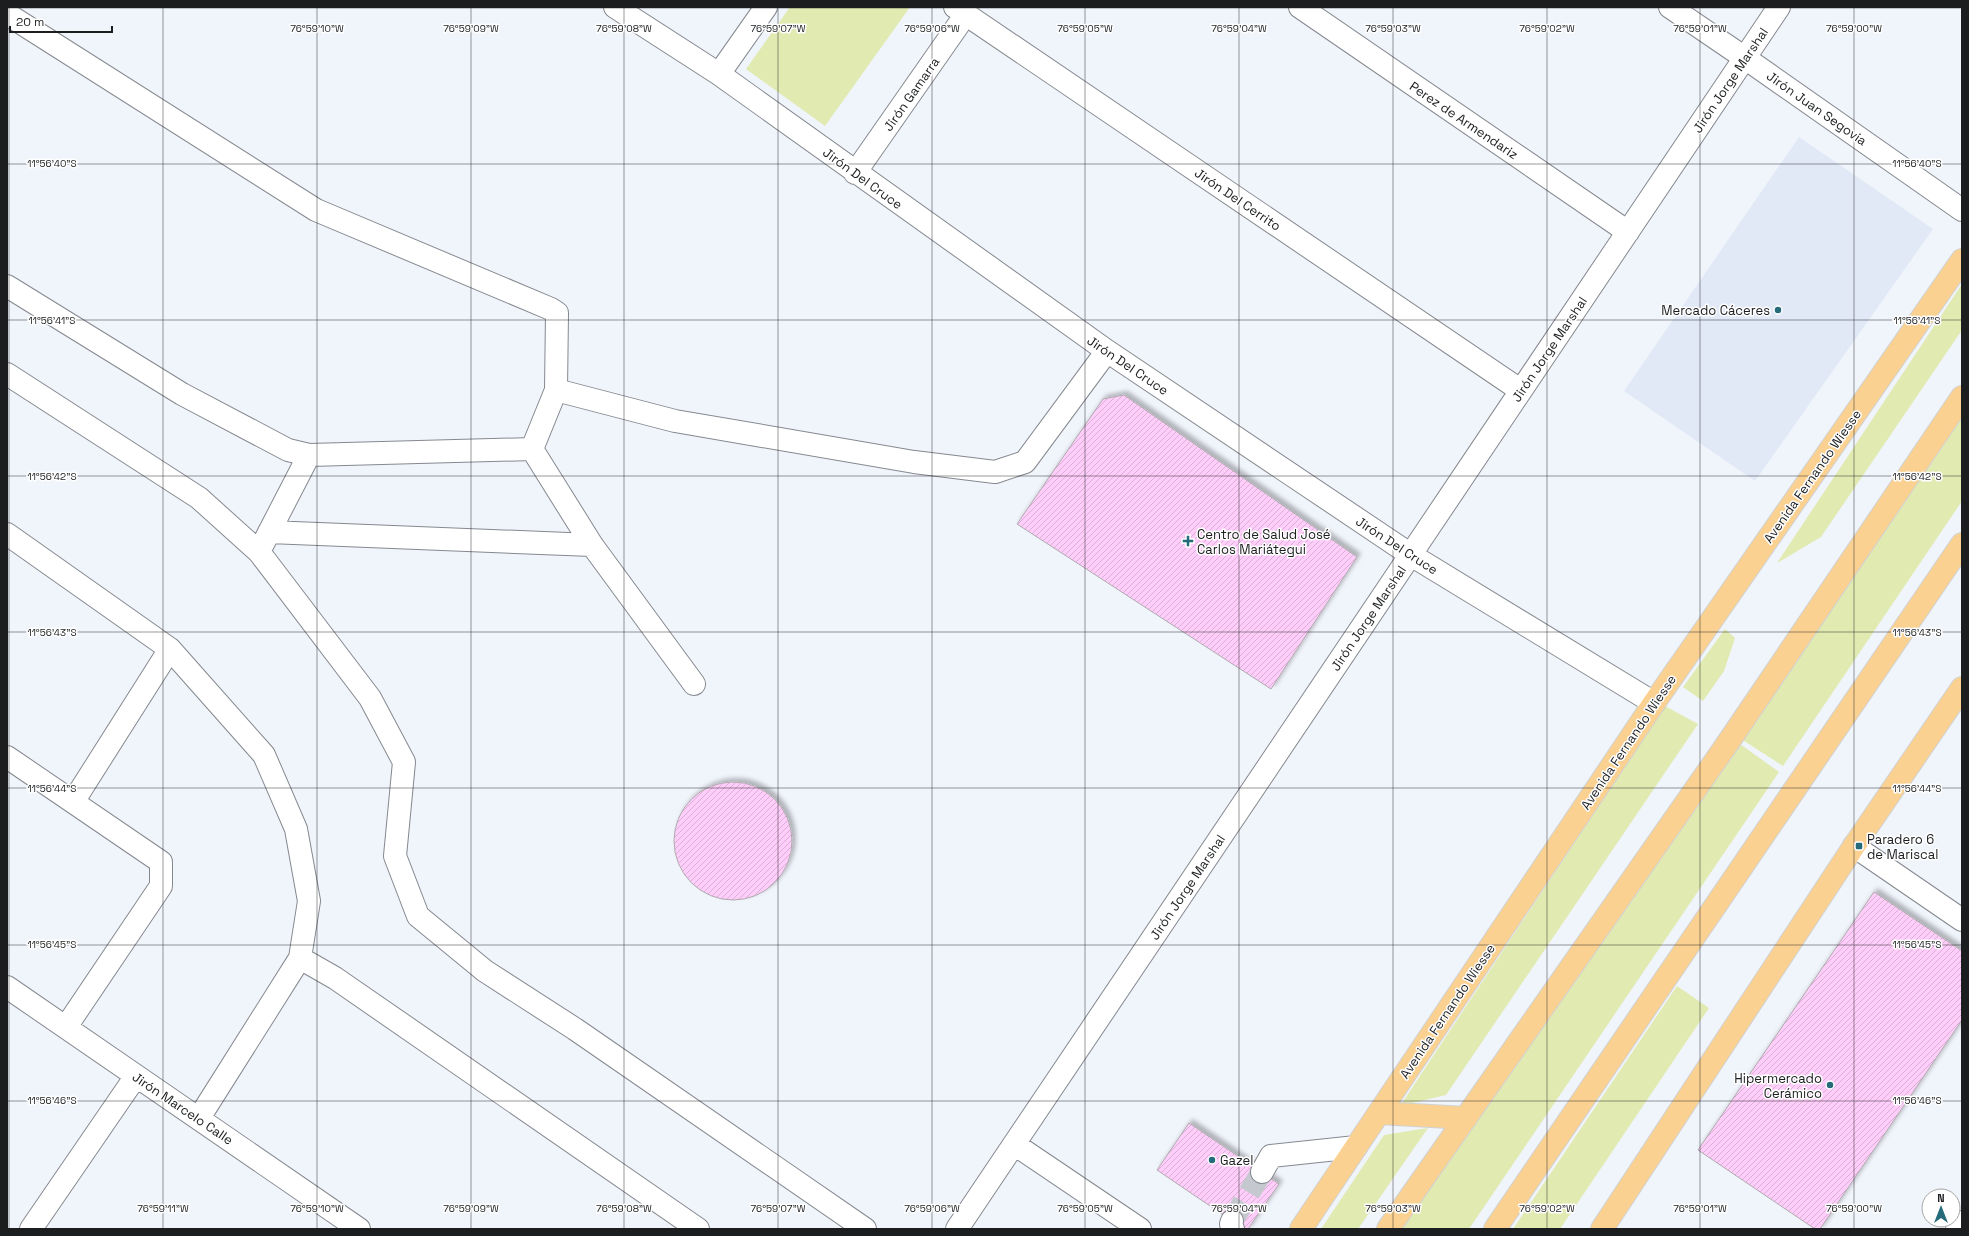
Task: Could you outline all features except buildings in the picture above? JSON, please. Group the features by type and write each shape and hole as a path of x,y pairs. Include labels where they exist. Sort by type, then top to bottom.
{"main road":[{"name":"Avenida Fernando Wiesse","path":"1301,1229 1654,703 1962,260"},
{"path":"1388,1229 1725,746 1962,396"},
{"path":"1495,1229 1962,544"},
{"path":"1609,1225 1854,846 1962,688"},
{"path":"1379,1113 1466,1118"}],"street":[{"name":"Jirón Del Cruce","path":"615,7 719,74 855,173 1107,351 1411,555 1654,703"},
{"path":"719,74 766,7"},
{"name":"Perez de Armendariz","path":"1300,7 1628,232"},
{"name":"Jirón Juan Segovia","path":"1670,7 1962,210"},
{"name":"Jirón Jorge Marshal","path":"957,1229 1779,7"},
{"name":"Jirón Gamarra","path":"855,173 961,11"},
{"name":"Jirón Del Cerrito","path":"961,11 1520,390"},
{"path":"7,14 316,210 551,309 557,313 556,390 532,449"},
{"path":"7,286 182,394 288,450 309,455 532,449"},
{"path":"556,390 675,421 914,462 995,472 1025,462 1107,351"},
{"path":"7,374 198,498 259,552 370,698 404,762 395,856 418,916 485,971 575,1029 865,1229"},
{"path":"532,449 592,545 694,684"},
{"path":"259,552 309,455"},
{"path":"269,532 592,545"},
{"path":"7,534 170,649 264,755 296,829 309,901 300,958 199,1118"},
{"path":"74,802 170,649"},
{"path":"7,757 161,862 161,886 66,1027"},
{"path":"1854,846 1962,920"},
{"path":"300,958 342,982 698,1229"},
{"name":"Jirón Marcelo Calle","path":"7,987 359,1229"},
{"path":"31,1229 136,1076"},
{"path":"1014,1144 1131,1227"},
{"path":"1262,1172 1272,1156 1356,1147"},
{"path":"1957,1229 1962,1222"}],"shaded area":[{"name":"Mercado Cáceres","path":"1799,137 1933,229 1755,481 1624,391"}],"green space":[{"path":"790,7 910,7 825,126 746,69"},
{"path":"1962,284 1962,330 1821,537 1777,563"},
{"path":"1962,399 1962,501 1783,766 1735,735"},
{"path":"1725,629 1735,638 1724,671 1703,701 1683,687"},
{"path":"1665,706 1698,724 1446,1095 1400,1106"},
{"path":"1733,739 1779,772 1469,1229 1401,1229"},
{"path":"1677,986 1709,1008 1560,1229 1513,1229"},
{"path":"1428,1128 1358,1229 1321,1229 1384,1135"}],"tunnel":[{"path":"1232,1221 1262,1172"}],"place":[{"name":"Mercado Cáceres","path":"1778,310"},
{"name":"Centro de Salud José Carlos Mariátegui","path":"1188,541"},
{"name":"Paradero 6 de Mariscal","path":"1859,846"},
{"name":"Hipermercado Cerámico","path":"1830,1085"},
{"name":"Gazel","path":"1212,1160"}]}
